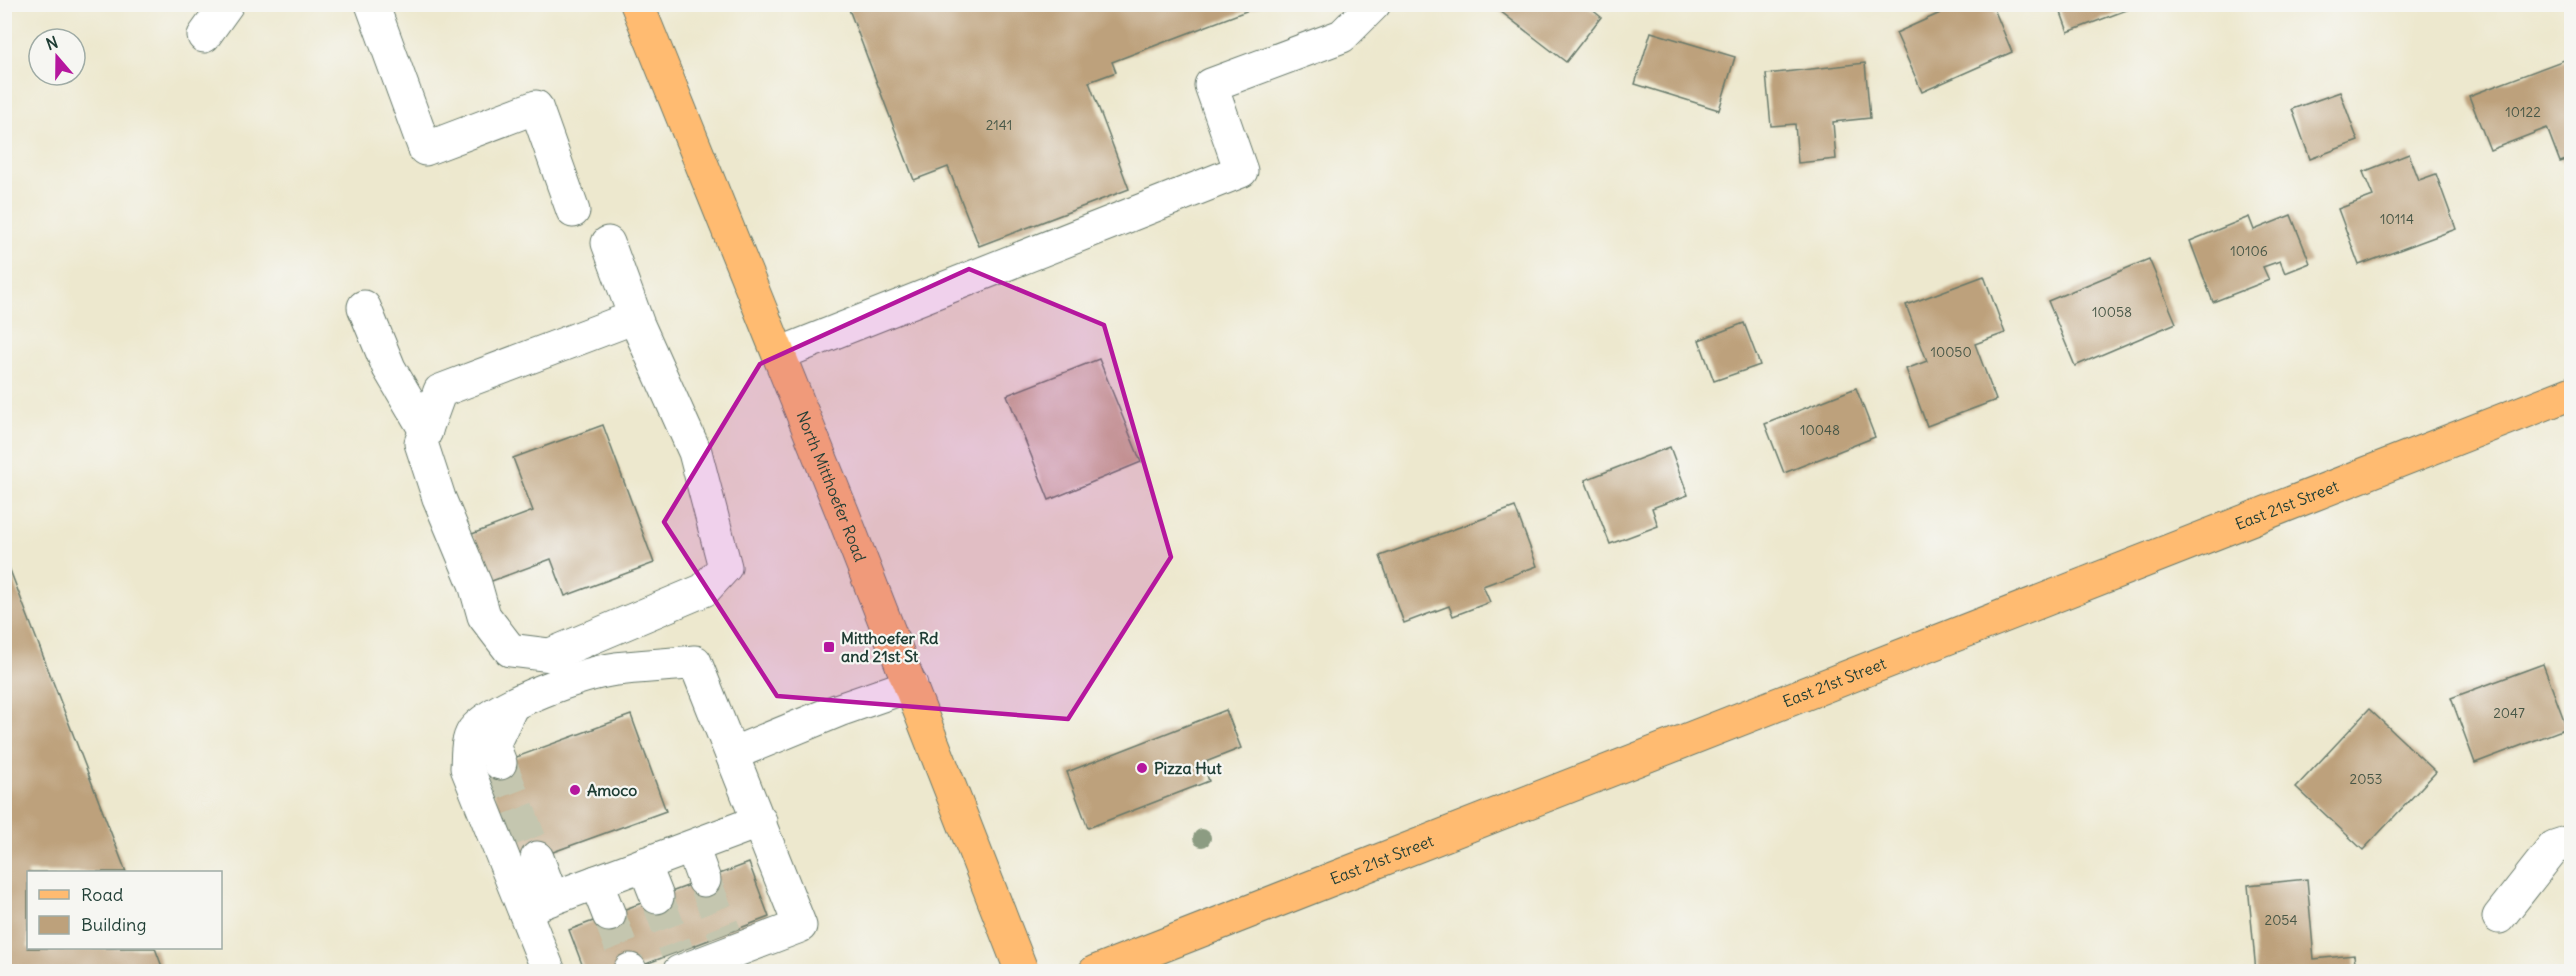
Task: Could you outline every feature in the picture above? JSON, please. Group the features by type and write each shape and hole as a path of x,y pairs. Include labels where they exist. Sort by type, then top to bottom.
{"main road":[{"name":"North Mitthoefer Road","path":"637,4 911,685 1022,972"},
{"name":"East 21st Street","path":"1095,972 2571,393"}],"street":[{"path":"204,36 227,4"},
{"path":"372,4 425,149 536,107 573,211"},
{"path":"779,354 1241,171 1211,85 1342,36 1374,4"},
{"path":"608,243 635,317 695,452 724,567 705,590 550,655 510,650 484,616 475,584 438,498 422,443 440,391 635,317"},
{"path":"364,307 389,368 426,431"},
{"path":"538,904 467,768 469,741 476,729 513,703 614,670 695,662 800,926 728,943 680,965"},
{"path":"732,754 839,710 911,685"},
{"path":"500,763 493,745 513,703"},
{"path":"538,904 760,821"},
{"path":"2499,917 2554,847 2571,841"},
{"path":"692,846 704,880"},
{"path":"537,858 538,904 549,972"},
{"path":"644,864 657,897"},
{"path":"596,882 609,915"}],"highlighted area":[{"path":"969,269 1104,325 1171,557 1068,719 777,696 664,522 760,364"}],"building":[{"path":"847,4 1262,5 1112,62 1116,72 1089,82 1129,189 979,246 948,167 914,180"},
{"path":"1491,4 1585,4 1601,17 1566,62"},
{"path":"1960,4 1992,4 2012,52 1922,92 1896,33"},
{"path":"2058,4 2140,4 2140,5 2068,32"},
{"path":"1651,32 1735,57 1719,110 1635,84"},
{"path":"2572,57 2572,158 2560,162 2547,128 2490,150 2469,96"},
{"path":"1865,63 1870,118 1833,122 1836,159 1798,163 1795,124 1771,126 1766,74"},
{"path":"2340,92 2358,141 2310,159 2292,109"},
{"path":"2409,154 2419,180 2436,174 2456,229 2359,265 2338,209 2373,196 2363,172"},
{"path":"2291,215 2310,263 2285,273 2280,261 2263,267 2269,280 2213,302 2190,241 2249,217 2254,230"},
{"path":"2149,259 2176,323 2075,366 2048,301"},
{"path":"1984,276 2005,333 1975,344 1996,400 1927,426 1906,369 1927,361 1906,305"},
{"path":"1744,323 1760,365 1714,381 1699,340"},
{"path":"1099,359 1141,462 1049,500 1007,395"},
{"path":"1856,388 1875,437 1784,473 1765,424"},
{"path":"603,425 654,563 565,596 551,559 489,582 472,534 533,511 513,458"},
{"path":"1670,447 1688,495 1652,508 1658,526 1610,544 1585,480"},
{"path":"1515,507 1537,566 1483,586 1490,602 1453,616 1449,606 1404,623 1380,556"},
{"path":"5,557 126,871 27,871 27,949 155,949 164,972 4,972"},
{"path":"2543,664 2567,728 2475,763 2451,698"},
{"path":"2369,709 2436,772 2363,850 2296,787"},
{"name":"Pizza Hut","path":"1226,710 1241,748 1203,763 1209,781 1088,828 1067,772"},
{"name":"Amoco","path":"631,715 666,811 520,864 484,769"},
{"path":"749,863 769,917 625,972 585,972 569,930"},
{"path":"2307,879 2314,959 2354,955 2356,972 2256,972 2248,885"}],"tunnel":[{"path":"500,763 537,858"},
{"path":"704,880 725,934"},
{"path":"657,897 677,952"},
{"path":"609,915 630,970"}],"place":[{"name":"Mitthoefer Rd and 21st St","path":"829,647"},
{"name":"Pizza Hut","path":"1142,768"},
{"name":"Amoco","path":"575,790"}]}
